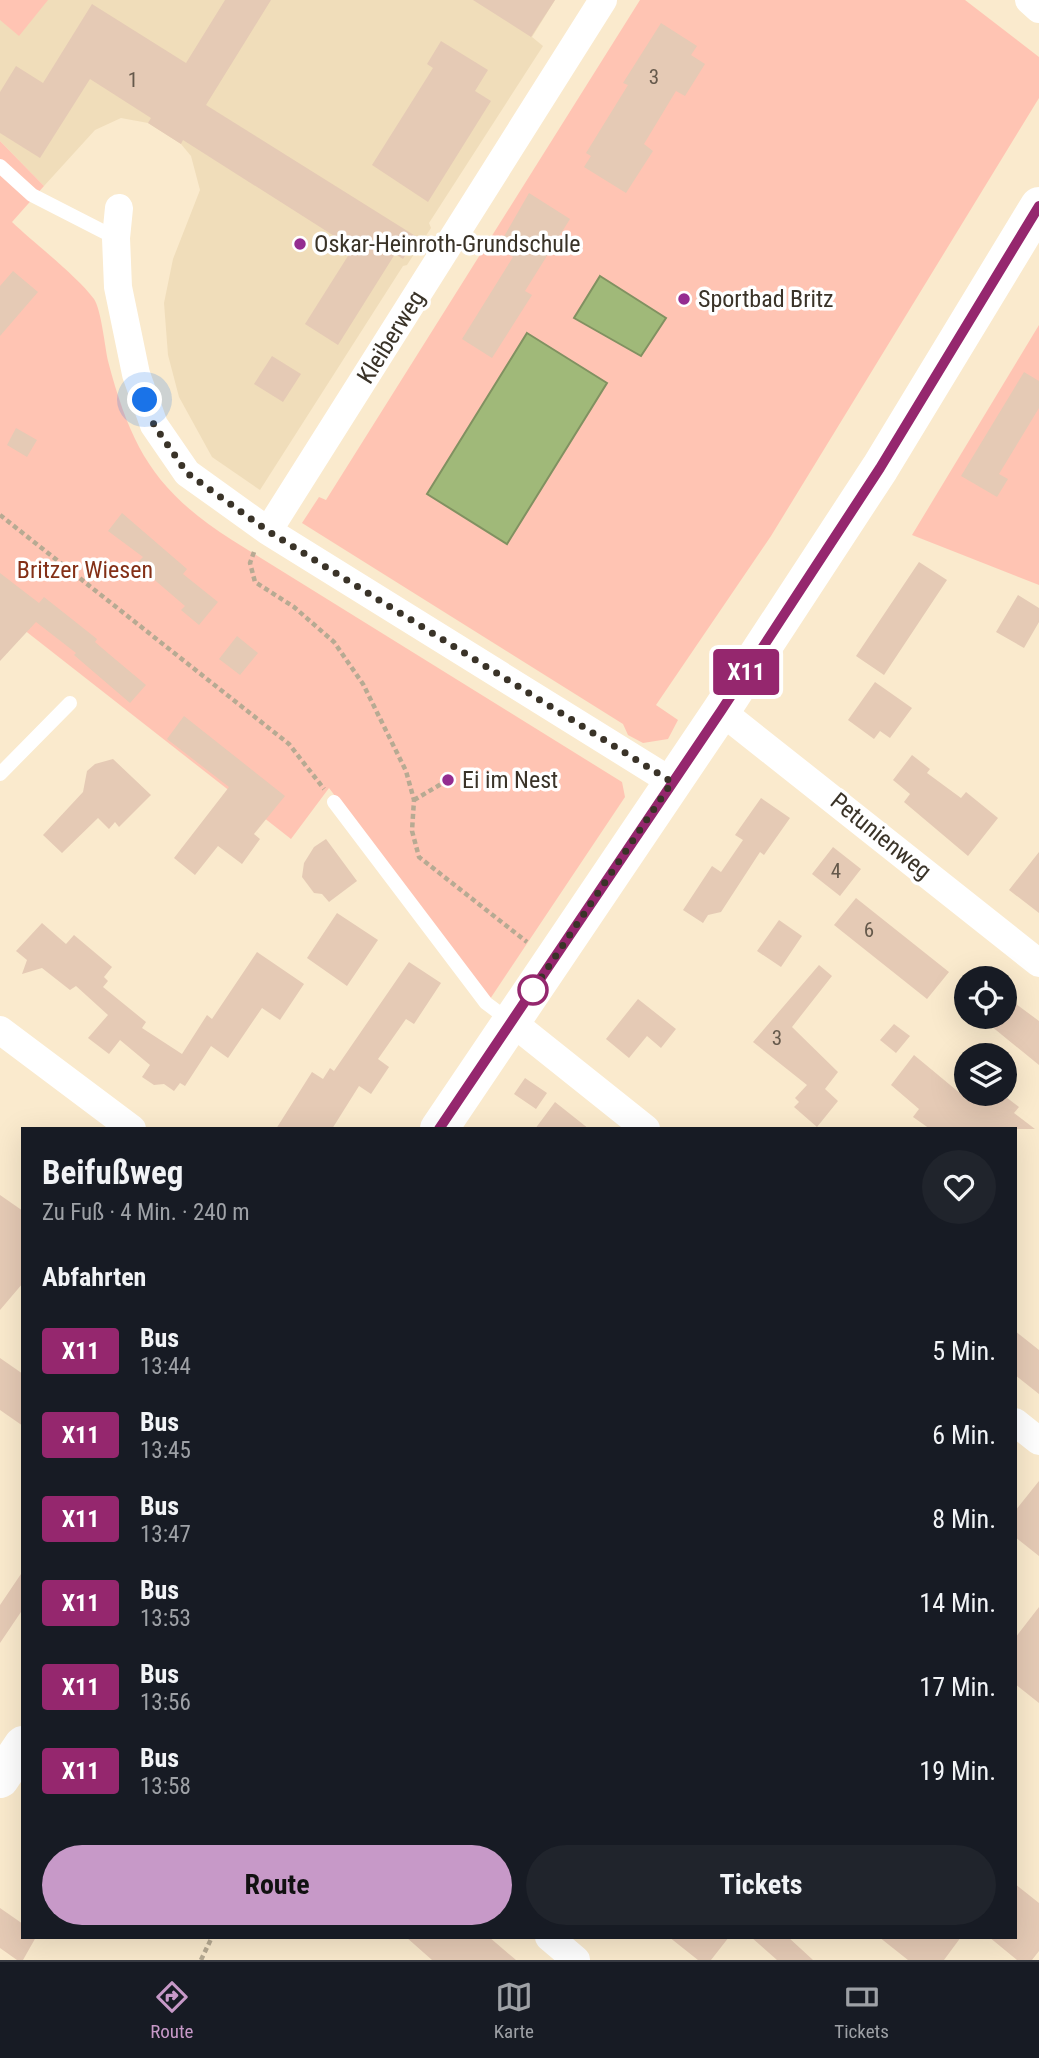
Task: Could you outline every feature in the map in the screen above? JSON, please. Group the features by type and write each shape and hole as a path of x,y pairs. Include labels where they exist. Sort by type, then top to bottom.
{"street":[{"name":"Kleiberweg","path":"268,531 603,0"},
{"path":"1030,0 1039,9"},
{"path":"440,1127 721,711 880,468 1039,206"},
{"path":"119,208 116,238 118,287 136,374 154,425 187,473 268,531 672,782"},
{"name":"Petunienweg","path":"721,711 1039,963"},
{"path":"512,1022 643,1127"},
{"path":"0,1030 129,1127"},
{"path":"1017,1424 1039,1441"},
{"path":"0,1779 21,1748"},
{"path":"551,1939 576,1960"}],"lane":[{"path":"0,166 32,195 116,238"},
{"path":"0,774 70,703"},
{"path":"334,802 486,1003 512,1022"}],"path":[{"path":"0,515 289,744 334,802"},
{"path":"268,531 260,539 250,563 255,582 294,607 334,642 363,684 406,771 414,800 412,831 419,857 531,945"},
{"path":"414,800 447,780"},
{"path":"201,1960 211,1939"}],"shaded area":[{"name":"Oskar-Heinroth-Grundschule","path":"0,0 555,0 532,37 543,46 429,223 431,228 407,265 403,266 260,490 212,457 179,397 168,355 164,303 173,259 200,190 191,156 181,144 148,123 121,118 95,130 44,186 0,141"},
{"path":"600,276 666,318 641,356 574,318"},
{"path":"527,333 607,383 507,544 427,494"}],"green space":[{"path":"0,0 48,0 19,36 0,20"},
{"name":"Sportbad Britz","path":"640,0 965,0 1039,57 1039,98 771,536 656,705 678,720 668,739 643,743 628,735 623,724 302,523 319,497 326,500"},
{"name":"Britzer Wiesen","path":"0,141 44,186 12,222 94,299 101,319 108,361 126,419 150,465 183,504 232,540 622,782 625,797 490,999 329,788 291,839 0,611"},
{"path":"1039,325 1039,585 912,535"}],"building":[{"path":"225,0 271,0 206,105 417,237 403,259 395,254 338,345 305,324 353,248 183,140 181,144 148,123 151,118 90,79 40,158 0,133 0,92 16,66 43,83 92,4 186,63"},
{"path":"473,0 555,0 531,37"},
{"path":"661,23 697,46 691,55 705,64 685,96 676,91 644,144 653,151 626,193 584,167 591,156 586,153 628,85 623,83"},
{"path":"441,41 488,70 475,91 491,101 428,202 372,165 433,68 427,64"},
{"path":"529,193 570,219 525,291 532,295 492,358 462,339 513,257 498,247"},
{"path":"13,271 38,292 0,336 0,286"},
{"path":"272,356 301,374 283,402 254,384"},
{"path":"1024,372 1039,381 1039,408 999,474 1008,479 997,497 961,476"},
{"path":"16,428 37,440 27,457 7,445"},
{"path":"122,513 187,569 183,574 218,602 199,625 181,610 185,606 136,564 143,557 108,531"},
{"path":"919,562 947,580 884,675 856,656"},
{"path":"0,573 39,603 44,597 97,639 95,642 146,685 130,703 74,655 76,653 36,622 0,661"},
{"path":"1018,595 1039,608 1039,622 1024,648 996,632"},
{"path":"237,636 258,653 240,675 219,659"},
{"path":"875,682 912,708 890,738 880,731 874,739 848,720"},
{"path":"184,716 285,796 254,834 260,839 242,864 218,846 195,875 174,858 229,787 167,739"},
{"path":"912,755 930,769 927,773 961,798 966,792 998,818 968,856 904,802 910,794 893,780"},
{"path":"113,759 151,795 119,827 115,822 109,829 98,818 62,853 43,835 83,792 87,771 95,764"},
{"path":"761,798 790,818 764,855 760,852 721,912 708,915 703,923 683,910 712,866 721,872 743,840 735,835"},
{"path":"326,839 357,881 329,902 322,894 314,893 302,877 304,863 314,847"},
{"path":"833,847 861,869 840,896 812,874"},
{"path":"1039,852 1039,913 1009,890"},
{"path":"856,898 949,972 927,999 834,925"},
{"path":"337,913 378,940 347,986 307,958"},
{"path":"779,920 802,936 781,967 757,951"},
{"path":"42,923 66,944 74,935 112,967 104,977 108,981 103,987 146,1022 142,1028 182,1054 207,1015 212,1019 257,952 304,984 280,1020 262,1008 228,1058 211,1046 185,1086 180,1083 174,1091 164,1084 154,1085 142,1077 150,1065 120,1040 109,1054 88,1038 108,1015 76,986 70,990 42,968 22,974 27,960 16,951"},
{"path":"409,962 441,983 414,1024 406,1019 378,1059 389,1067 371,1094 359,1086 333,1127 277,1127 312,1072 323,1079 330,1068 334,1071"},
{"path":"819,965 832,976 792,1027 838,1072 825,1089 838,1101 817,1127 794,1107 799,1102 795,1098 807,1085 753,1042"},
{"path":"638,999 676,1029 661,1048 647,1036 629,1058 606,1039"},
{"path":"1017,1005 1039,1021 1039,1065 1017,1047 1017,1043 1012,1043 995,1029 1017,1029"},
{"path":"894,1024 910,1036 896,1053 880,1040"},
{"path":"914,1055 954,1088 954,1106 1017,1105 1019,1107 1014,1113 1035,1129 927,1127 913,1117 919,1109 891,1085"},
{"path":"525,1078 547,1093 536,1109 514,1094"},
{"path":"555,1102 586,1127 536,1127"},
{"path":"0,1195 21,1210 21,1285 0,1310"},
{"path":"1017,1333 1039,1350 1039,1394 1017,1377"},
{"path":"0,1358 21,1373 21,1425 0,1410"},
{"path":"1039,1481 1039,1556 1017,1539 1017,1508"},
{"path":"21,1574 21,1612 0,1643 0,1605"},
{"path":"1039,1607 1039,1703 1017,1686 1017,1635"},
{"path":"1017,1886 1039,1903 1039,1951 1032,1960 1017,1960 991,1939 1017,1939"},
{"path":"0,1908 21,1923 21,1939 35,1939 23,1960 17,1960 0,1948"},
{"path":"408,1939 491,1939 516,1960 432,1960"},
{"path":"672,1939 727,1939 711,1960 698,1960"},
{"path":"753,1939 790,1939 813,1960 777,1960"},
{"path":"882,1939 960,1939 944,1960 908,1960"}],"bus line":[{"name":"X11","path":"440,1127 721,711 880,468 1039,206"}],"place":[{"name":"Oskar-Heinroth-Grundschule","path":"300,244"},
{"name":"Sportbad Britz","path":"684,299"},
{"name":"Ei im Nest","path":"448,780"}],"route":[{"path":"145,400 154,425 187,473 268,531 672,782 533,990"}]}
